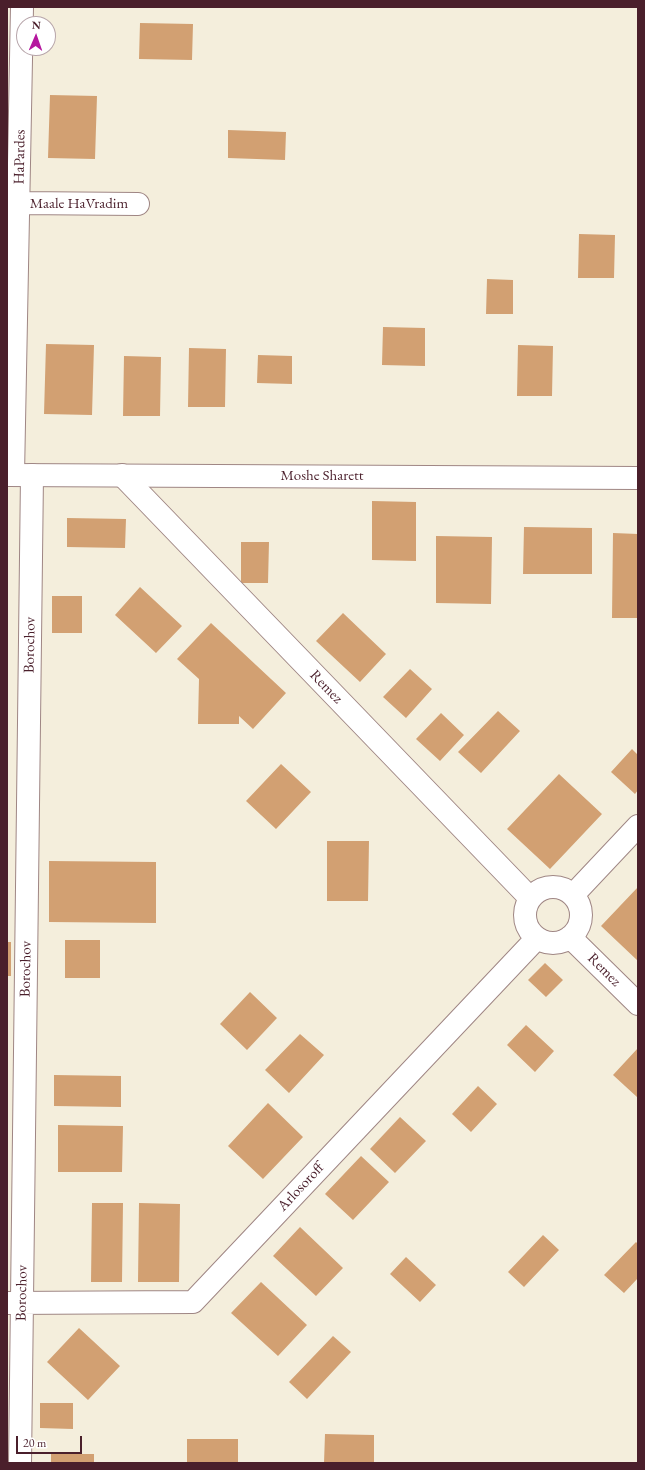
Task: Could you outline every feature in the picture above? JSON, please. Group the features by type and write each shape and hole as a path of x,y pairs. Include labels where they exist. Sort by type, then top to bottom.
{"street":[{"name":"HaPardes","path":"18,475 19,203 22,7"},
{"name":"Maale HaVradim","path":"19,203 138,204"},
{"name":"Moshe Sharett","path":"18,475 638,478"},
{"name":"Borochov","path":"18,475 14,1303 20,1463"},
{"name":"Remez","path":"122,475 530,898"},
{"path":"573,895 638,826"},
{"path":"556,887 573,895 581,912 580,922 570,937 554,943 544,942 530,931 526,924 526,906 530,898 537,892 546,888 556,887"},
{"name":"Remez","path":"570,937 638,1004"},
{"name":"Arlosoroff","path":"14,1303 192,1302 537,938"}],"building":[{"path":"140,23 193,24 192,60 139,59"},
{"path":"50,95 97,96 95,159 48,158"},
{"path":"228,130 286,132 285,160 228,158"},
{"path":"579,234 615,235 614,278 578,278"},
{"path":"487,279 513,280 513,314 486,314"},
{"path":"383,327 425,328 425,366 382,365"},
{"path":"46,344 94,345 92,415 44,414"},
{"path":"518,345 553,346 552,396 517,396"},
{"path":"189,348 226,349 225,407 188,407"},
{"path":"258,355 292,356 292,384 257,383"},
{"path":"124,356 161,357 160,416 123,416"},
{"path":"372,501 416,502 416,561 372,560"},
{"path":"67,518 126,519 125,548 67,547"},
{"path":"524,527 592,528 592,574 523,574"},
{"path":"613,533 638,534 638,618 612,618"},
{"path":"436,536 492,537 491,604 436,603"},
{"path":"241,542 269,542 268,583 241,583"},
{"path":"140,587 182,626 156,653 115,615"},
{"path":"52,596 82,596 82,633 52,633"},
{"path":"343,613 386,654 360,682 316,641"},
{"path":"211,623 286,693 253,729 239,716 239,724 198,724 199,679 177,659"},
{"path":"410,669 432,689 406,718 383,697"},
{"path":"498,711 520,731 481,773 458,752"},
{"path":"441,713 464,735 440,761 416,739"},
{"path":"632,749 638,755 638,790 635,794 611,772"},
{"path":"281,764 311,792 276,829 246,801"},
{"path":"559,774 602,814 550,869 507,829"},
{"path":"327,841 369,841 368,901 327,901"},
{"path":"49,861 156,862 156,923 49,922"},
{"path":"638,887 638,961 601,926"},
{"path":"65,940 100,940 100,978 65,978"},
{"path":"7,942 11,942 11,976 7,976"},
{"path":"545,963 563,980 546,997 528,980"},
{"path":"250,992 277,1018 247,1050 220,1024"},
{"path":"526,1025 554,1051 535,1072 507,1045"},
{"path":"300,1034 324,1055 289,1093 265,1070"},
{"path":"638,1048 638,1095 637,1097 613,1075"},
{"path":"54,1075 121,1076 121,1107 54,1106"},
{"path":"478,1086 497,1104 471,1132 452,1114"},
{"path":"268,1103 303,1137 263,1179 228,1146"},
{"path":"400,1117 426,1141 395,1173 370,1149"},
{"path":"58,1125 123,1126 122,1172 58,1172"},
{"path":"361,1156 389,1182 353,1220 325,1194"},
{"path":"92,1203 123,1203 122,1282 91,1282"},
{"path":"139,1203 180,1204 179,1282 138,1282"},
{"path":"300,1227 343,1268 316,1296 273,1256"},
{"path":"543,1235 559,1250 524,1287 508,1272"},
{"path":"636,1242 638,1244 638,1278 624,1293 604,1275"},
{"path":"406,1257 436,1285 420,1302 390,1274"},
{"path":"261,1282 307,1325 278,1356 231,1313"},
{"path":"79,1328 120,1366 88,1400 47,1362"},
{"path":"333,1336 351,1352 307,1399 289,1382"},
{"path":"40,1403 73,1403 73,1429 40,1428"},
{"path":"325,1434 374,1435 374,1463 324,1463"},
{"path":"187,1439 238,1439 238,1463 187,1463"},
{"path":"51,1454 94,1454 94,1463 51,1463"}]}
